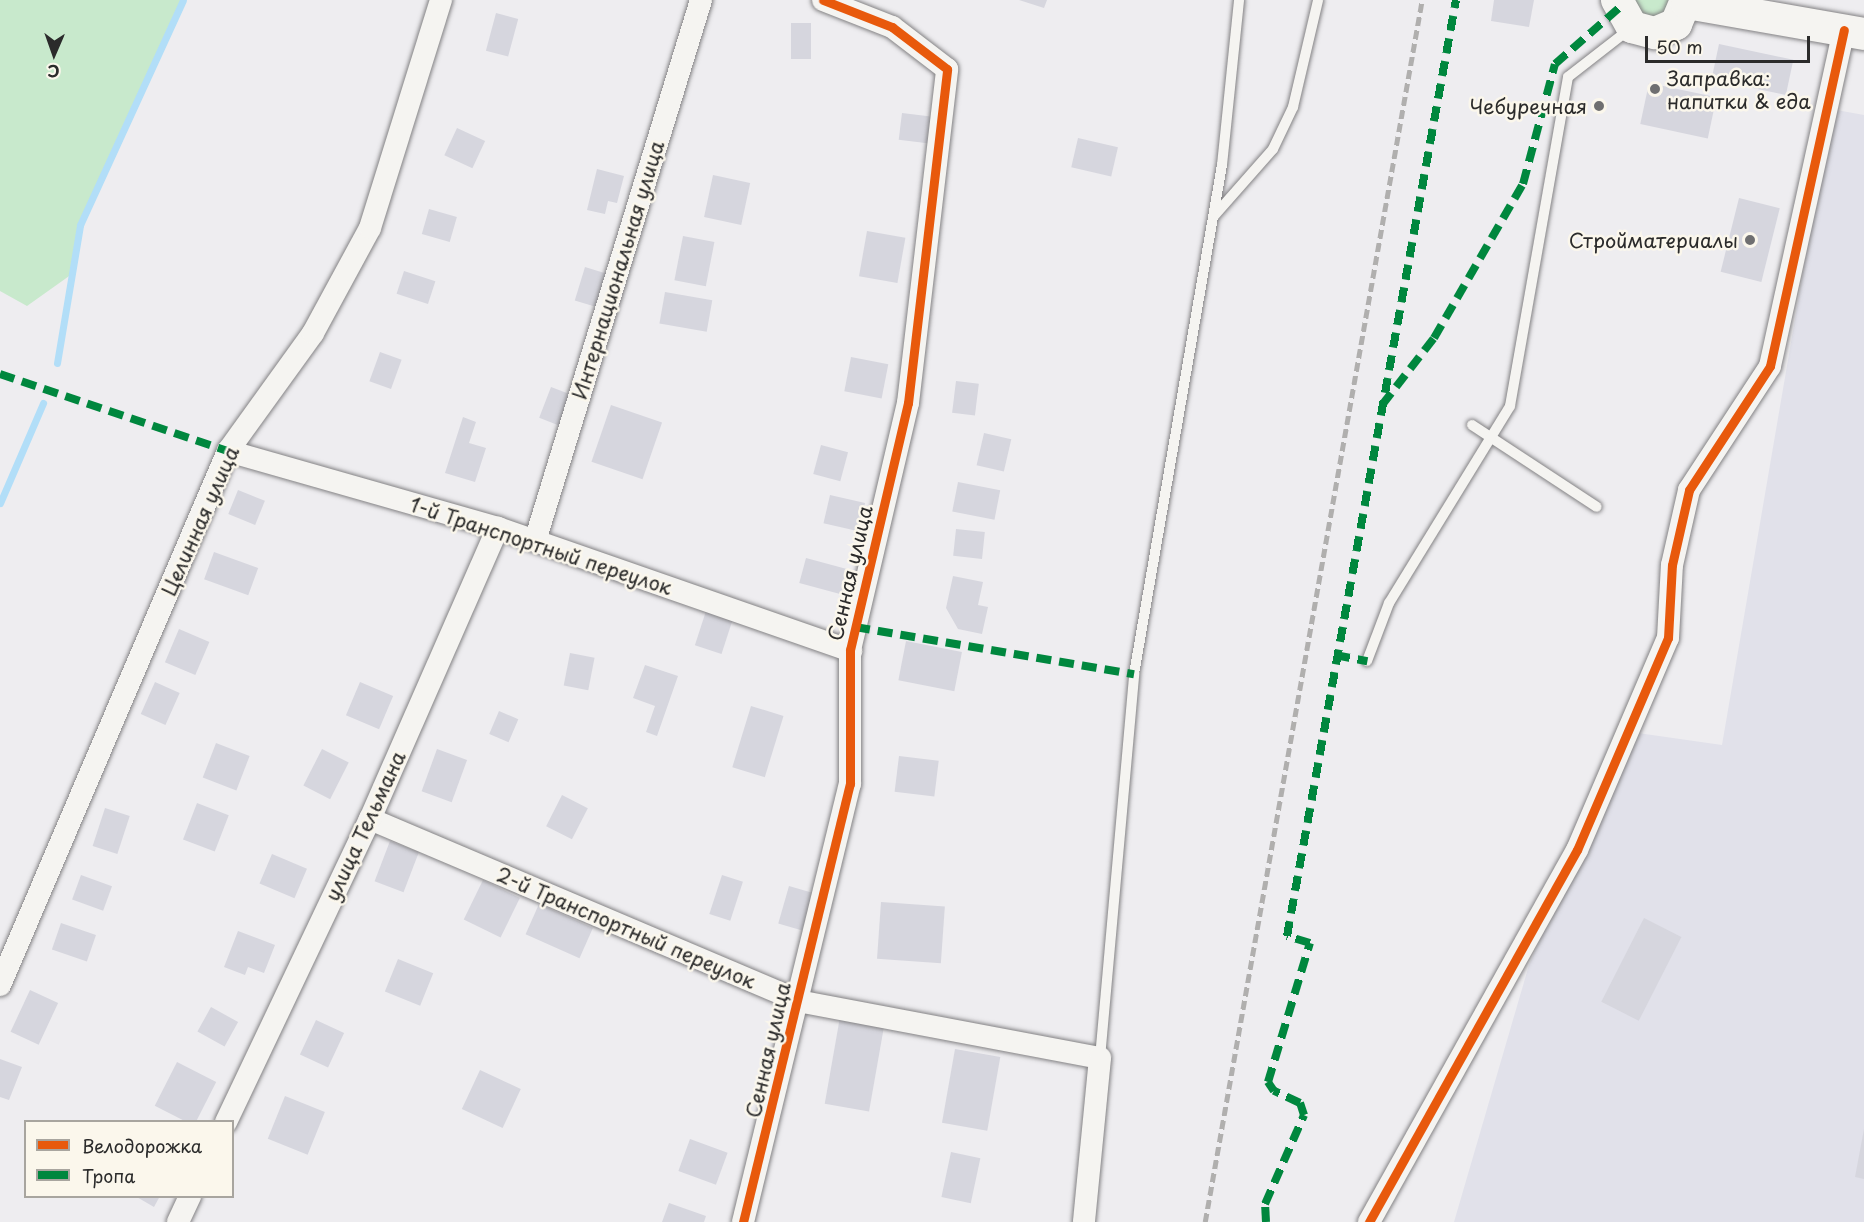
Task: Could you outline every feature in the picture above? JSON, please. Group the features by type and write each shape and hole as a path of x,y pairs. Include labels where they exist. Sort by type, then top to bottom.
{"street":[{"name":"Целинная улица","path":"0,985 228,451 313,333 370,228 441,0"},
{"name":"Интернациональная улица","path":"535,541 701,0"},
{"name":"Сенная улица","path":"743,1222 850,784 851,650 908,403 936,195 947,69 892,27 823,0"},
{"path":"1369,1222 1577,850 1668,638 1672,564 1689,490 1770,366 1857,28 1687,1 1676,24 1655,33 1632,27 1617,0"},
{"name":"1-й Транспортный переулок","path":"228,451 498,528 851,650"},
{"name":"улица Тельмана","path":"227,1120 370,819 498,528"},
{"name":"2-й Транспортный переулок","path":"370,819 798,1001 1100,1058"},
{"path":"1084,1222 1100,1058"},
{"path":"178,1222 190,1198"}],"lane":[{"path":"1100,1058 1134,674 1213,217 1239,0"},
{"path":"1213,217 1273,149 1293,107 1318,0"},
{"path":"1367,661 1389,603 1510,406 1568,77 1632,27"},
{"path":"1472,425 1597,507"}],"shaded area":[{"path":"1831,109 1864,115 1864,1222 1454,1222 1529,965 1631,732 1722,745"}],"green space":[{"path":"0,0 183,0 80,225 72,274 27,306 0,291"},
{"path":"1631,0 1675,0 1663,18 1642,17"}],"building":[{"path":"1019,0 1047,0 1044,8"},
{"path":"1494,0 1534,0 1529,27 1491,21"},
{"path":"496,13 518,19 508,57 486,51"},
{"path":"791,23 811,23 811,59 791,59"},
{"path":"1719,44 1793,60 1786,95 1712,79"},
{"path":"1649,83 1716,97 1708,138 1640,124"},
{"path":"902,113 933,117 929,144 899,140"},
{"path":"457,128 485,141 472,168 444,155"},
{"path":"1078,138 1118,147 1111,176 1071,167"},
{"path":"597,169 624,176 617,203 608,201 605,214 587,210"},
{"path":"713,175 750,183 741,225 704,217"},
{"name":"Стройматериалы","path":"1739,198 1780,208 1761,282 1721,272"},
{"path":"429,209 457,217 450,242 422,234"},
{"path":"867,231 905,238 897,283 859,276"},
{"path":"683,236 714,242 706,286 674,280"},
{"path":"585,267 611,275 601,308 575,300"},
{"path":"404,271 435,281 428,304 397,294"},
{"path":"665,292 712,300 707,332 659,324"},
{"path":"380,352 402,360 391,389 369,381"},
{"path":"851,357 888,364 882,399 844,391"},
{"path":"956,381 979,384 975,416 952,413"},
{"path":"551,387 575,396 563,427 539,418"},
{"path":"611,405 662,423 643,479 591,462"},
{"path":"463,417 476,422 469,443 486,448 475,482 445,473"},
{"path":"984,433 1011,439 1004,471 977,465"},
{"path":"821,445 848,452 840,481 813,474"},
{"path":"958,482 1000,490 994,520 952,511"},
{"path":"238,490 265,501 255,525 228,514"},
{"path":"830,495 865,503 859,531 823,523"},
{"path":"956,529 985,532 982,559 953,556"},
{"path":"214,552 258,568 248,595 204,579"},
{"path":"806,558 850,570 844,595 799,583"},
{"path":"953,576 983,582 978,605 988,607 982,634 958,629 946,608"},
{"path":"706,611 733,620 722,654 695,645"},
{"path":"179,629 209,642 195,675 165,662"},
{"path":"906,641 962,652 954,691 898,680"},
{"path":"570,653 595,658 588,690 564,685"},
{"path":"645,665 678,676 657,736 646,732 655,706 633,698"},
{"path":"155,682 180,693 165,725 141,714"},
{"path":"360,682 393,696 379,729 346,715"},
{"path":"751,706 784,716 765,777 732,767"},
{"path":"499,711 518,719 509,742 489,734"},
{"path":"216,743 250,756 236,790 203,778"},
{"path":"322,749 349,763 330,799 303,786"},
{"path":"437,749 467,760 452,802 422,791"},
{"path":"899,756 939,761 934,797 895,792"},
{"path":"562,795 588,808 572,839 546,826"},
{"path":"197,803 229,815 215,852 183,839"},
{"path":"105,808 130,816 117,854 93,846"},
{"path":"390,841 419,852 404,892 375,881"},
{"path":"272,854 307,869 294,898 259,883"},
{"path":"81,875 112,886 103,911 72,899"},
{"path":"722,875 743,882 730,921 709,914"},
{"path":"483,880 520,898 501,938 464,920"},
{"path":"789,886 813,893 802,930 778,923"},
{"path":"881,902 945,906 941,963 877,959"},
{"path":"539,904 593,928 579,958 526,934"},
{"path":"1644,918 1681,937 1639,1021 1601,1002"},
{"path":"61,923 96,935 87,962 52,949"},
{"path":"238,931 275,945 264,973 248,967 245,975 224,967"},
{"path":"398,959 433,973 420,1006 385,991"},
{"path":"30,990 58,1003 39,1045 11,1032"},
{"path":"211,1007 238,1022 225,1047 197,1031"},
{"path":"840,1017 884,1025 869,1111 825,1104"},
{"path":"316,1020 344,1033 328,1068 300,1054"},
{"path":"955,1049 1000,1057 987,1131 942,1123"},
{"path":"0,1059 22,1067 9,1100 0,1097"},
{"path":"177,1062 216,1082 197,1120 183,1120 155,1106"},
{"path":"480,1070 521,1089 503,1128 462,1109"},
{"path":"285,1096 325,1112 308,1155 268,1139"},
{"path":"1864,1129 1864,1179 1855,1177"},
{"path":"690,1139 728,1153 716,1185 678,1171"},
{"path":"951,1152 980,1158 971,1203 941,1197"},
{"path":"138,1198 159,1198 154,1207"},
{"path":"669,1203 706,1216 704,1222 662,1222"}],"waterway":[{"path":"57,363 80,225 183,0"},
{"path":"0,503 43,403"}],"railway":[{"path":"1205,1222 1422,0"}],"marked path":[{"path":"1266,1222 1265,1204 1304,1115 1300,1103 1274,1091 1268,1082 1310,943 1287,936 1456,0"},
{"path":"1382,405 1434,338 1523,184 1555,64 1619,8"},
{"path":"0,374 228,451"},
{"path":"855,627 1134,674"},
{"path":"1335,655 1367,661"}],"cycle path":[{"path":"743,1222 850,784 850,650 908,403 947,69 892,27 823,0"},
{"path":"1369,1222 1577,850 1668,638 1672,565 1689,490 1770,366 1844,30"}],"place":[{"name":"Заправка: напитки & еда","path":"1655,89"},
{"name":"Чебуречная","path":"1599,106"},
{"name":"Стройматериалы","path":"1750,240"}]}
